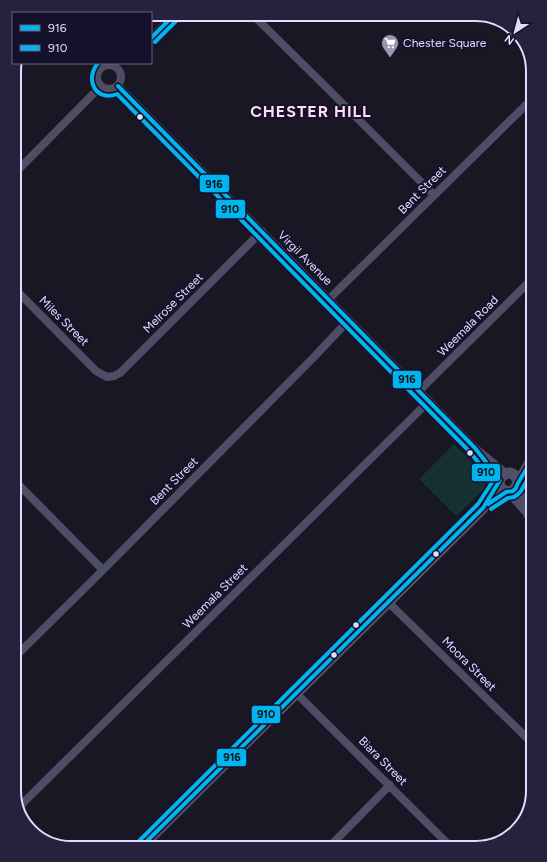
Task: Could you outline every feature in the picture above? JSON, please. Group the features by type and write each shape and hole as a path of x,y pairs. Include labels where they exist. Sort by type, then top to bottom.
{"street":[{"path":"152,37 168,21"},
{"path":"259,21 434,195"},
{"path":"118,69 124,64"},
{"path":"108,65 118,69 122,75 121,82 118,86 112,89 101,86 97,79 98,66 108,65"},
{"path":"21,167 101,86"},
{"name":"Virgil Avenue","path":"118,86 504,477"},
{"name":"Bent Street","path":"329,299 526,105"},
{"name":"Melrose Street","path":"96,371 107,378 120,373 262,231"},
{"name":"Weemala Road","path":"419,390 526,285"},
{"name":"Miles Street","path":"21,295 96,371"},
{"name":"Bent Street","path":"21,651 349,320"},
{"name":"Weemala Street","path":"23,803 429,401"},
{"path":"483,508 504,477 526,462"},
{"path":"147,841 483,508 507,492 514,490 526,469"},
{"path":"504,477 514,475 517,479 526,508"},
{"path":"504,477 501,488 507,492 526,512"},
{"path":"21,487 103,570"},
{"name":"Moora Street","path":"388,602 526,737"},
{"name":"Biara Street","path":"296,693 445,841"},
{"path":"335,841 390,785"}],"green space":[{"path":"454,444 490,480 491,483 456,516 419,479"}],"transit line":[{"name":"916","path":"152,37 168,21"},
{"name":"910","path":"155,42 176,21"},
{"name":"910","path":"97,64 92,76 94,88 103,95 110,96 117,94 470,452 493,481 478,504 139,841"},
{"name":"916","path":"118,86 475,448 500,480"},
{"name":"916","path":"488,504 506,492 513,491 526,470"},
{"name":"916","path":"147,841 483,508 500,480"},
{"name":"910","path":"491,509 508,498 517,495 526,482"}],"place":[{"name":"Chester Square","path":"390,58"}],"district":[{"name":"CHESTER HILL","path":"311,111"}]}
